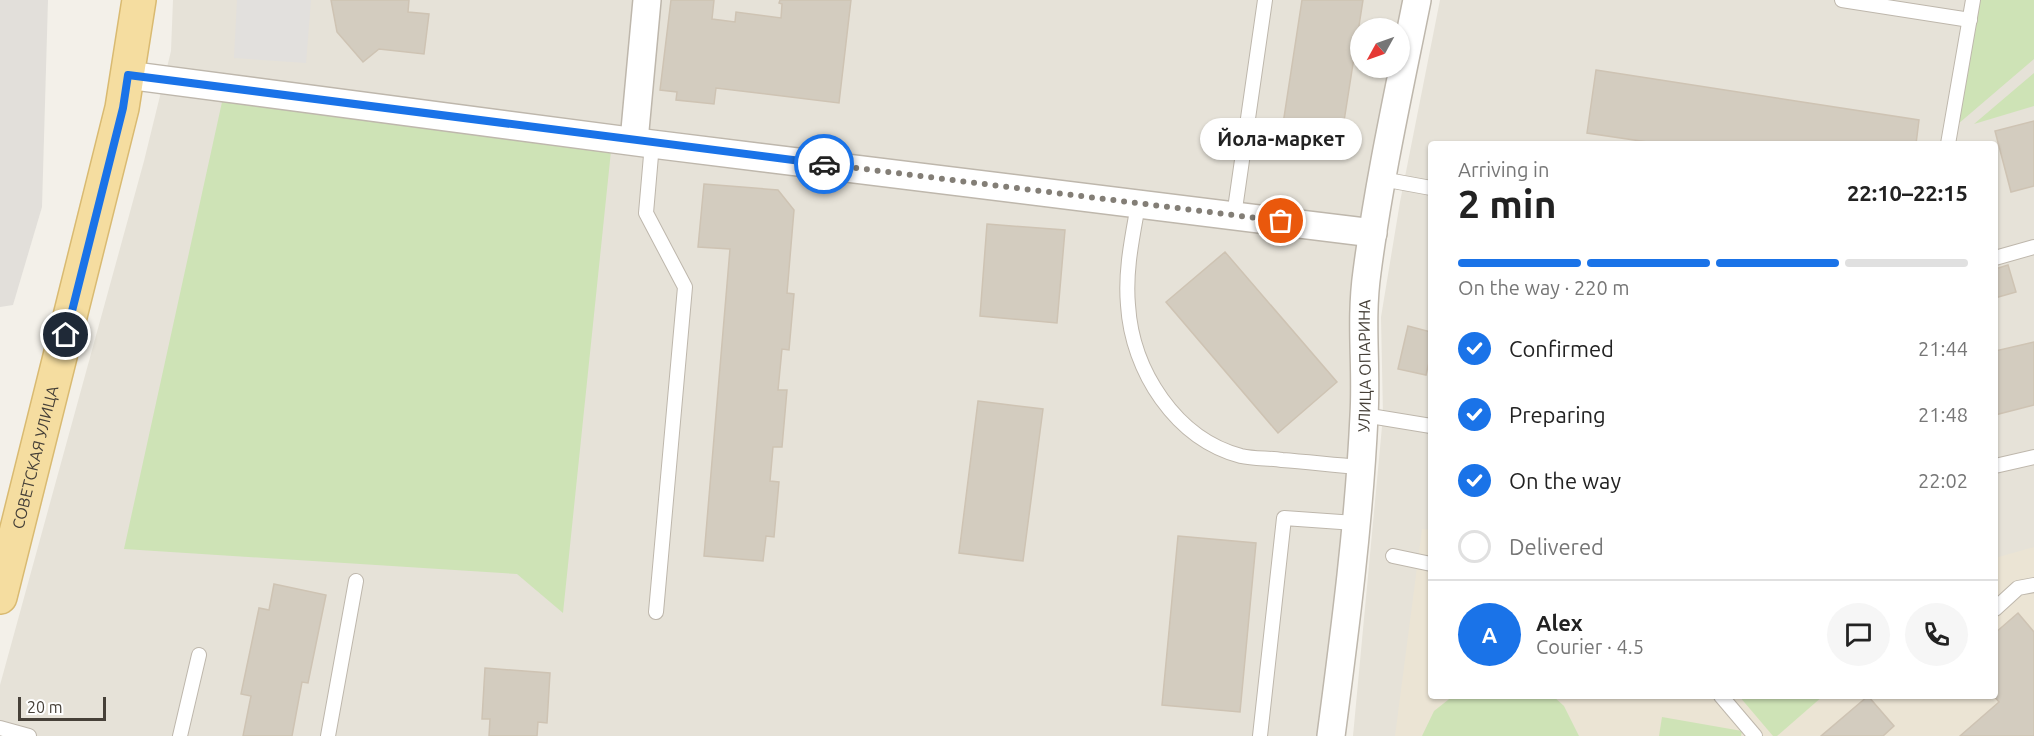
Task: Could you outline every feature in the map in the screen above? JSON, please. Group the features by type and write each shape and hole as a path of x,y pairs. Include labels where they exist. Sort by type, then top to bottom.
{"main road":[{"name":"СОВЕТСКАЯ УЛИЦА","path":"0,597 123,108 139,0"}],"street":[{"path":"643,143 647,0"},
{"name":"УЛИЦА ОПАРИНА","path":"1331,736 1360,467 1364,414 1362,337 1373,233 1417,0"},
{"path":"128,75 643,143 961,180 1138,205 1373,233"}],"lane":[{"path":"1234,216 1265,0"},
{"path":"1842,0 1970,20"},
{"path":"1949,141 1973,0"},
{"path":"643,143 646,213 685,287 656,612"},
{"path":"1382,179 1428,187"},
{"path":"1138,205 1127,266 1128,307 1139,358 1159,394 1184,426 1216,447 1243,456 1360,467"},
{"path":"1998,257 2034,247"},
{"path":"1364,414 1428,425"},
{"path":"1998,465 2034,457"},
{"path":"1260,736 1284,518 1355,524"},
{"path":"1393,556 1428,563"},
{"path":"328,736 356,581"},
{"path":"1998,606 2018,588 2034,585"},
{"path":"180,736 199,655"},
{"path":"1724,699 1755,736"},
{"path":"0,728 29,736"}],"shaded area":[{"path":"0,0 48,0 42,207 13,305 0,307"},
{"path":"173,0 1412,0 1404,18 1350,18 1350,78 1397,78 1350,319 1358,367 1329,736 0,736 0,685 144,161 171,51"},
{"path":"237,0 311,0 306,63 234,58"},
{"path":"1440,0 2034,0 2034,736 1353,736 1383,416 1381,317 1400,202"},
{"path":"1422,529 1428,530 1428,699 1998,699 1998,557 2034,547 2034,736 1395,736"}],"green space":[{"path":"1978,0 2034,0 2034,59 1958,124"},
{"path":"2034,73 2034,106 1974,124"},
{"path":"222,102 611,151 563,613 517,574 124,549"},
{"path":"1449,699 1556,699 1564,706 1579,736 1422,736 1434,711"},
{"path":"1742,699 1820,699 1777,736 1773,736"},
{"path":"1662,717 1742,731 1741,736 1659,736"}],"building":[{"path":"331,0 409,0 408,12 429,14 424,54 379,49 363,62 337,32"},
{"path":"671,0 714,0 712,19 735,22 736,12 781,18 780,0 851,0 839,103 716,88 714,104 676,100 677,92 660,90"},
{"path":"1302,0 1363,0 1360,18 1350,18 1351,78 1342,134 1283,124"},
{"path":"1596,70 1919,120 1916,141 1641,141 1587,133"},
{"path":"2034,121 2034,186 2011,192 1995,131"},
{"path":"704,184 778,190 794,210 787,293 794,294 789,350 782,349 778,390 787,390 782,447 773,447 770,481 779,482 774,537 766,536 763,561 704,556 730,249 698,247"},
{"path":"987,224 1065,230 1057,323 980,316"},
{"path":"1225,252 1337,382 1278,433 1166,302"},
{"path":"2008,265 2016,292 1998,297 1998,268"},
{"path":"1408,326 1428,331 1426,375 1398,369"},
{"path":"2034,342 2034,405 1998,414 1998,350"},
{"path":"978,401 1043,409 1023,561 959,553"},
{"path":"1178,536 1256,543 1240,712 1162,705"},
{"path":"274,584 326,595 308,683 302,682 292,736 243,736 251,696 241,694 259,608 269,610"},
{"path":"2018,613 2034,632 2034,736 1960,736 1999,702 1996,699 1998,630"},
{"path":"485,668 550,673 547,723 538,722 537,736 489,736 490,719 482,719"},
{"path":"1864,699 1871,699 1894,726 1883,736 1821,736"}],"way so far":[{"path":"824,164 1138,205 1281,221"}],"place":[{"name":"Йола-маркет","path":"1281,221"}],"route":[{"path":"66,335 123,108 128,75 429,112 652,144 824,164"}]}
